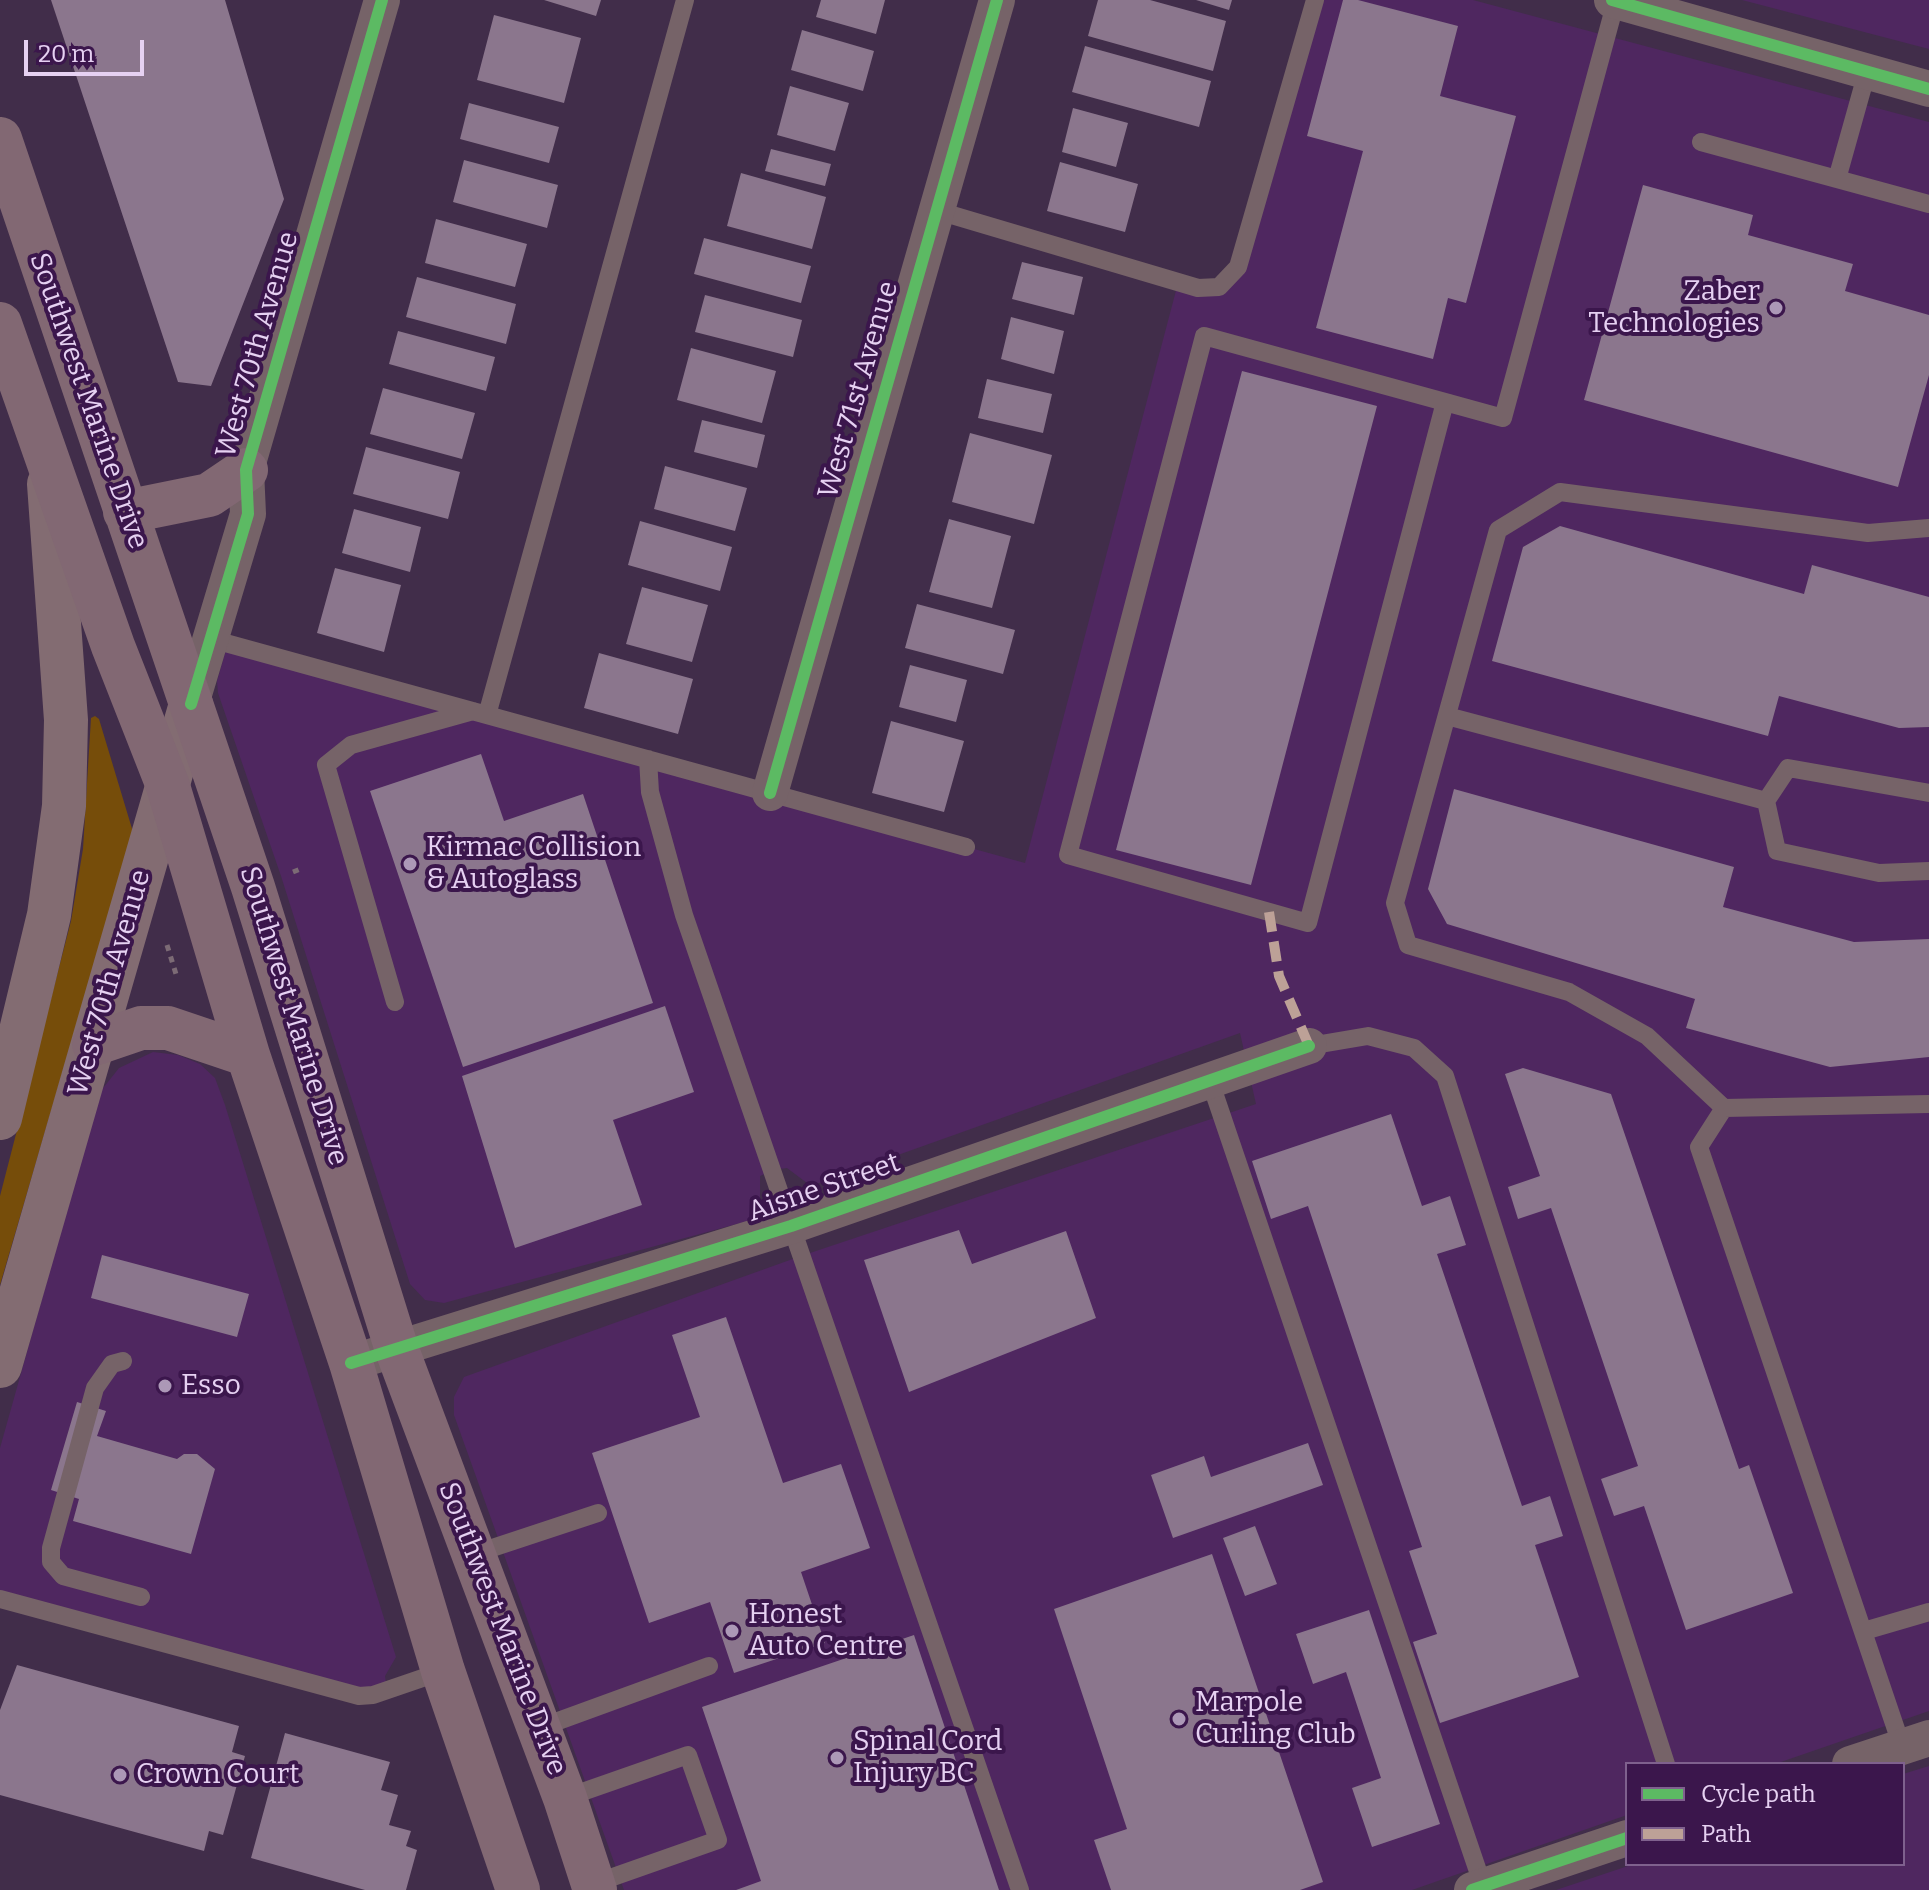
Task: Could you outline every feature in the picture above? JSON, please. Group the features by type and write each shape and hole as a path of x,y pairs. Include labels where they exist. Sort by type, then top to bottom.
{"main road":[{"name":"Southwest Marine Drive","path":"0,139 253,887 397,1350 565,1798 594,1887"},
{"name":"Southwest Marine Drive","path":"0,324 113,646 168,786 248,1055 351,1363 443,1671 518,1890"},
{"path":"0,1118 49,915 64,806 66,720 48,461"},
{"path":"125,512 209,495 246,470"},
{"name":"West 70th Avenue","path":"0,1366 191,704"},
{"path":"94,1044 141,1028 168,1028 248,1055"}],"street":[{"name":"West 70th Avenue","path":"191,704 248,514 246,470 382,0"},
{"name":"West 71st Avenue","path":"770,793 997,0"},
{"path":"1614,0 1929,89"},
{"name":"Aisne Street","path":"351,1363 791,1226 1209,1078 1309,1046"},
{"path":"1856,1762 1916,1743"},
{"path":"1478,1888 1625,1839"}],"lane":[{"path":"481,713 685,0"},
{"path":"935,210 1178,283 1207,290 1219,287 1238,267 1315,0"},
{"path":"1445,402 1308,923 1068,855 1204,336 1445,402 1503,418 1614,0"},
{"path":"1837,179 1867,72"},
{"path":"1701,142 1929,204"},
{"path":"1929,528 1868,533 1560,492 1498,530 1395,903 1408,945 1569,992 1647,1036 1724,1108 1929,1104"},
{"path":"211,639 966,847"},
{"path":"395,1002 326,765 351,745 481,713"},
{"path":"1447,716 1766,801"},
{"path":"648,759 650,792 684,915 1020,1890"},
{"path":"1929,793 1788,768 1766,801 1777,851 1879,873 1929,871"},
{"path":"1309,1046 1368,1036 1414,1048 1445,1076 1665,1762"},
{"path":"1209,1078 1478,1888"},
{"path":"1724,1108 1699,1147 1864,1631 1916,1743"},
{"path":"123,1361 112,1364 95,1388 51,1548 51,1562 63,1576 141,1597"},
{"path":"474,1554 598,1513"},
{"path":"0,1599 359,1696 373,1695 443,1671"},
{"path":"1864,1631 1929,1612"},
{"path":"539,1728 709,1666"},
{"path":"565,1798 688,1755 718,1840 594,1887"}],"path":[{"path":"292,873 303,868"},
{"path":"166,941 179,984"}],"shaded area":[{"path":"1320,0 1473,0 1929,122 1929,1711 1781,1762 1625,1762 1625,1816 1412,1890 624,1890 454,1415 454,1397 464,1377 801,1256 1256,1104 1240,1033 811,1186 787,1168 773,1170 760,1176 760,1207 748,1221 444,1303 425,1300 410,1284 281,876 218,693 217,681 228,643 1025,863 1178,283 1228,281"},
{"path":"1742,0 1929,0 1929,49"},
{"path":"95,716 99,719 133,832 0,1285 0,1196 71,921 83,849 91,718"},
{"path":"153,1052 178,1055 200,1064 215,1078 225,1105 396,1657 385,1676 387,1690 373,1695 0,1599 0,1448 100,1092 119,1068"},
{"path":"1929,1766 1929,1890 1556,1890 1628,1866 1905,1866 1905,1773"}],"building":[{"path":"51,0 225,0 284,199 211,386 178,382"},
{"path":"544,0 601,0 596,16"},
{"path":"821,0 885,0 876,34 816,17"},
{"path":"1098,0 1150,0 1226,21 1213,71 1088,36"},
{"path":"1196,0 1232,0 1229,10"},
{"path":"1343,0 1358,0 1458,26 1440,96 1516,116 1466,303 1448,298 1433,359 1316,328 1363,151 1307,136"},
{"path":"494,15 581,38 564,103 477,80"},
{"path":"802,30 874,51 863,91 791,70"},
{"path":"1085,46 1211,81 1199,127 1072,92"},
{"path":"790,86 849,103 835,151 777,135"},
{"path":"469,103 559,127 549,163 460,139"},
{"path":"1073,108 1128,123 1116,167 1062,152"},
{"path":"771,149 831,164 825,186 765,171"},
{"path":"464,160 558,185 547,228 453,202"},
{"path":"1060,162 1138,184 1125,232 1047,211"},
{"path":"741,173 826,197 812,249 727,226"},
{"path":"1643,185 1753,215 1748,235 1853,264 1845,291 1929,315 1929,375 1898,487 1584,400"},
{"path":"436,219 527,244 515,287 425,263"},
{"path":"704,238 811,266 801,303 694,274"},
{"path":"1022,262 1083,277 1074,315 1012,299"},
{"path":"417,277 516,304 506,344 406,317"},
{"path":"705,295 802,320 793,357 695,332"},
{"path":"1011,317 1064,331 1054,374 1001,359"},
{"path":"398,331 495,357 486,391 389,364"},
{"path":"691,348 776,371 762,423 677,400"},
{"path":"1242,371 1377,406 1251,885 1116,850"},
{"path":"987,379 1052,394 1043,433 978,418"},
{"path":"383,388 475,413 462,459 370,434"},
{"path":"702,420 765,435 757,468 694,452"},
{"path":"970,433 1052,455 1034,524 952,502"},
{"path":"366,447 460,472 448,519 353,494"},
{"path":"665,466 747,488 735,531 654,509"},
{"path":"354,509 421,527 410,572 342,553"},
{"path":"949,519 1011,536 992,608 929,592"},
{"path":"640,521 732,547 720,591 628,565"},
{"path":"1560,526 1804,594 1812,565 1929,597 1929,727 1899,728 1779,696 1768,736 1492,661 1523,547"},
{"path":"335,568 401,585 384,652 317,633"},
{"path":"642,587 708,605 692,662 626,644"},
{"path":"917,604 1015,630 1003,674 905,648"},
{"path":"599,653 693,679 678,734 584,708"},
{"path":"910,665 967,680 956,722 899,707"},
{"path":"891,721 964,741 944,812 872,793"},
{"path":"481,754 504,821 583,794 653,1003 463,1067 370,791"},
{"path":"1454,789 1734,867 1723,907 1854,942 1929,939 1929,1057 1830,1067 1686,1028 1695,999 1447,924 1428,889"},
{"path":"665,1006 694,1092 613,1120 642,1205 515,1248 462,1076"},
{"path":"1523,1068 1611,1094 1739,1469 1749,1465 1793,1593 1686,1630 1644,1506 1614,1516 1601,1479 1638,1466 1551,1208 1518,1219 1508,1187 1540,1176 1505,1074"},
{"path":"1391,1114 1422,1206 1450,1196 1466,1245 1437,1254 1522,1506 1550,1496 1563,1536 1535,1545 1579,1677 1440,1723 1413,1642 1437,1634 1409,1551 1422,1547 1308,1206 1271,1219 1252,1161"},
{"path":"959,1230 972,1264 1066,1231 1096,1318 909,1392 864,1260"},
{"path":"102,1255 249,1294 237,1337 91,1298"},
{"path":"726,1317 783,1483 841,1464 870,1548 801,1572 825,1643 734,1673 710,1602 649,1623 592,1453 700,1417 672,1335"},
{"path":"77,1402 106,1411 97,1436 177,1459 184,1454 197,1454 215,1469 191,1554 73,1521 79,1499 51,1490"},
{"path":"1308,1443 1323,1485 1173,1538 1151,1475 1204,1456 1211,1477"},
{"path":"1255,1526 1277,1584 1245,1596 1223,1538"},
{"name":"Marpole Curling Club","path":"1212,1554 1323,1882 1300,1890 1111,1890 1094,1840 1127,1829 1054,1609"},
{"path":"1369,1610 1440,1824 1372,1847 1352,1788 1381,1778 1346,1672 1313,1684 1296,1634"},
{"name":"Spinal Cord Injury BC","path":"914,1635 999,1890 736,1890 761,1881 702,1707"},
{"name":"Crown Court","path":"17,1665 239,1726 232,1752 245,1756 223,1835 209,1831 204,1851 0,1795 0,1710"},
{"path":"285,1733 390,1762 381,1790 398,1795 389,1825 411,1831 406,1846 417,1850 406,1890 365,1890 251,1858"}],"marked path":[{"path":"1269,912 1279,976 1309,1046"}],"cycle path":[{"path":"191,704 248,514 246,470 382,0"},
{"path":"770,793 997,0"},
{"path":"1612,0 1929,89"},
{"path":"351,1363 791,1226 1309,1046"},
{"path":"1472,1890 1625,1839"}],"place":[{"name":"Zaber Technologies","path":"1776,308"},
{"name":"Kirmac Collision & Autoglass","path":"410,864"},
{"name":"Esso","path":"165,1386"},
{"name":"Honest Auto Centre","path":"732,1631"},
{"name":"Marpole Curling Club","path":"1179,1719"},
{"name":"Spinal Cord Injury BC","path":"837,1758"},
{"name":"Crown Court","path":"120,1775"}]}
